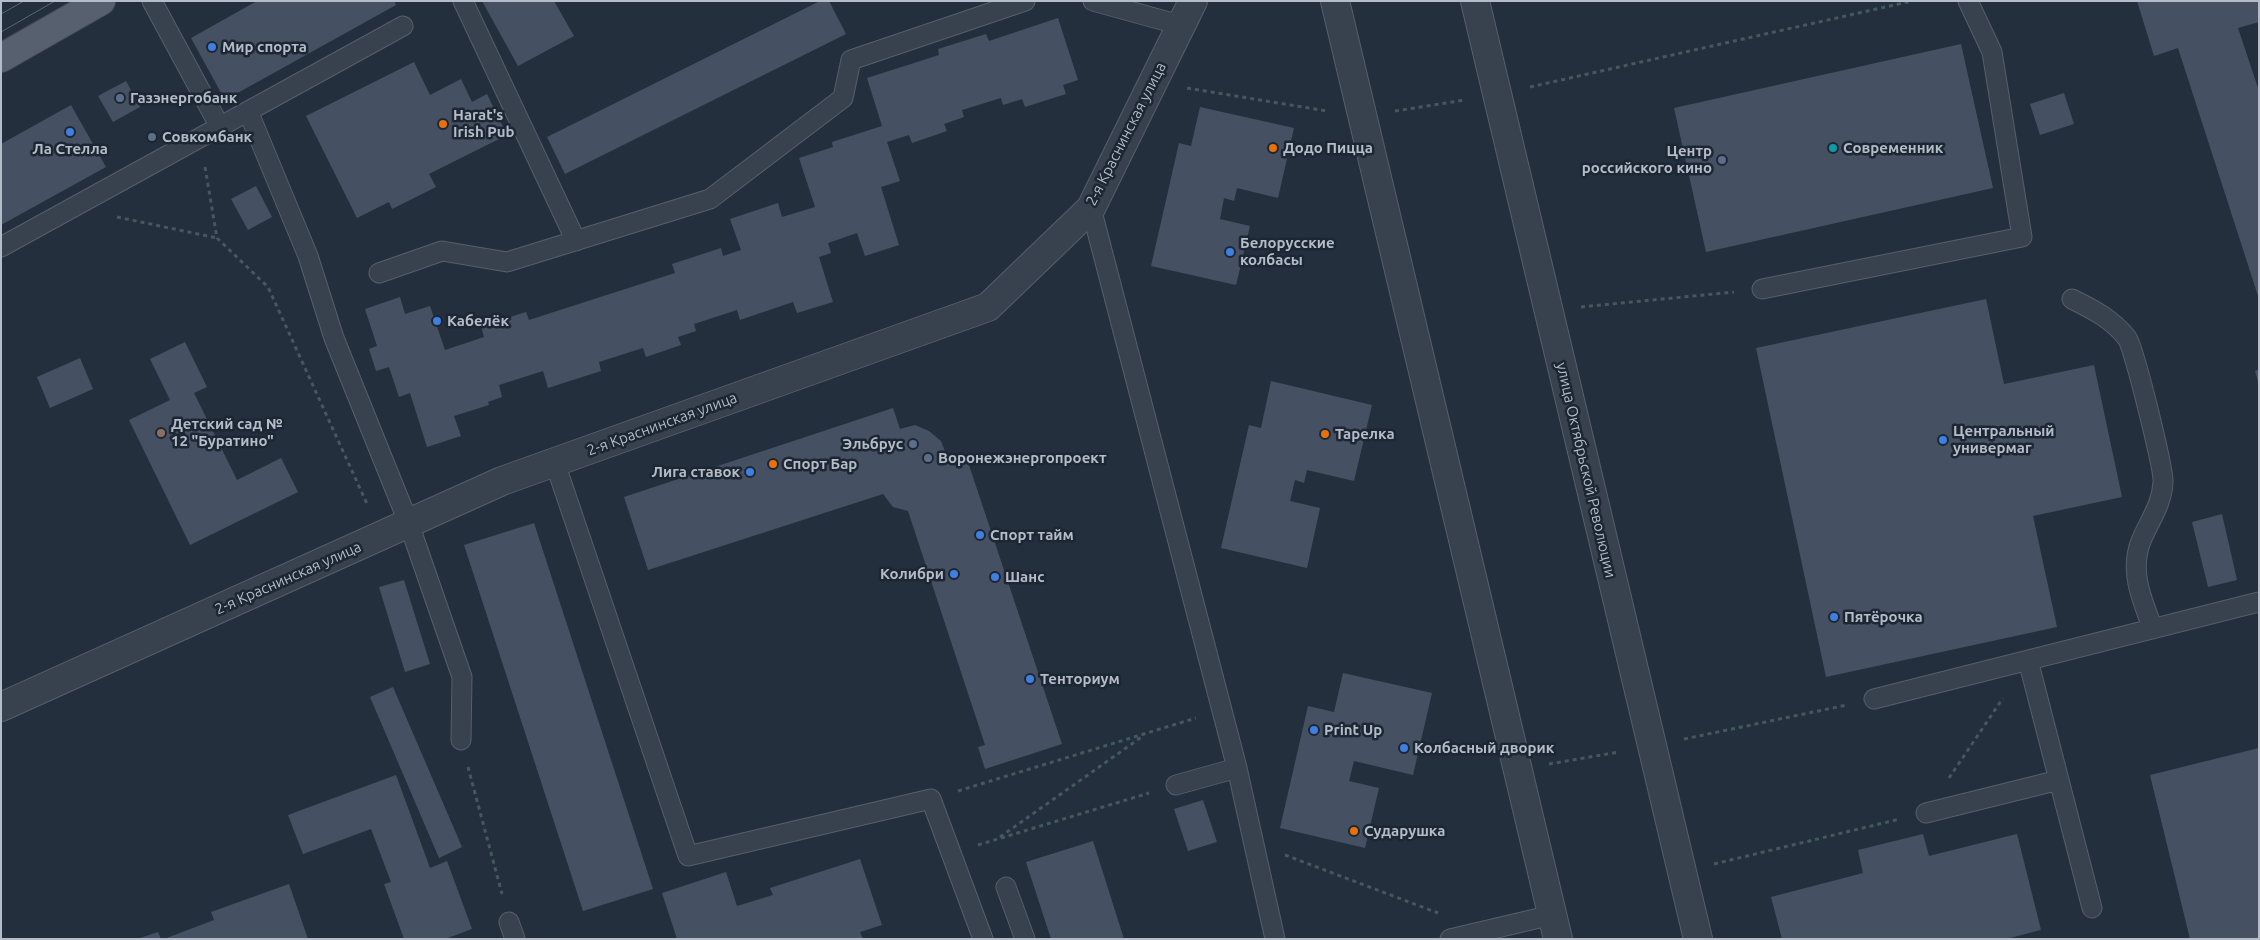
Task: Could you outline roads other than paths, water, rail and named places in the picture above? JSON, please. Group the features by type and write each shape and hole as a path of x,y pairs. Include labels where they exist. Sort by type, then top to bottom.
{"main road":[{"path":"1,58 101,1"}],"street":[{"name":"2-я Краснинская улица","path":"1,707 502,481 988,307 1091,208 1180,25 1194,1"},
{"path":"1335,1 1555,927"},
{"name":"улица Октябрьской Революции","path":"1475,1 1698,939"}],"lane":[{"path":"152,1 220,127"},
{"path":"463,1 576,241"},
{"path":"1093,1 1180,25"},
{"path":"1762,289 2022,237 1992,52 1968,1"},
{"path":"379,272 442,251 507,262 710,198 843,98 851,60 1023,2"},
{"path":"1,246 403,26"},
{"path":"248,111 308,256 334,338 408,524 462,677 461,740"},
{"path":"1091,208 1223,710 1275,939"},
{"path":"2072,299 2105,315 2128,340 2137,367 2164,480 2160,504 2141,542 2134,565 2144,605 2153,629"},
{"path":"555,463 688,856 931,799 984,939"},
{"path":"1874,699 2259,602"},
{"path":"2028,660 2092,908"},
{"path":"1176,785 1237,768"},
{"path":"1926,813 2059,780"},
{"path":"1006,887 1025,939"},
{"path":"1450,939 1484,931 1555,927"}],"tram line":[{"path":"1,14 24,1"},
{"path":"1,32 55,1"}],"place":[{"name":"Мир спорта","path":"212,47"},
{"name":"Газэнергобанк","path":"120,98"},
{"name":"Harat's Irish Pub","path":"443,124"},
{"name":"Ла Стелла","path":"70,132"},
{"name":"Совкомбанк","path":"152,137"},
{"name":"Додо Пицца","path":"1273,148"},
{"name":"Современник","path":"1833,148"},
{"name":"Центр российского кино","path":"1722,160"},
{"name":"Белорусские колбасы","path":"1230,252"},
{"name":"Кабелёк","path":"437,321"},
{"name":"Детский сад № 12 \"Буратино\"","path":"161,433"},
{"name":"Тарелка","path":"1325,434"},
{"name":"Центральный универмаг","path":"1943,440"},
{"name":"Эльбрус","path":"913,444"},
{"name":"Воронежэнергопроект","path":"928,458"},
{"name":"Спорт Бар","path":"773,464"},
{"name":"Лига ставок","path":"750,472"},
{"name":"Спорт тайм","path":"980,535"},
{"name":"Колибри","path":"954,574"},
{"name":"Шанс","path":"995,577"},
{"name":"Пятёрочка","path":"1834,617"},
{"name":"Тенториум","path":"1030,679"},
{"name":"Print Up","path":"1314,730"},
{"name":"Колбасный дворик","path":"1404,748"},
{"name":"Сударушка","path":"1354,831"}]}
